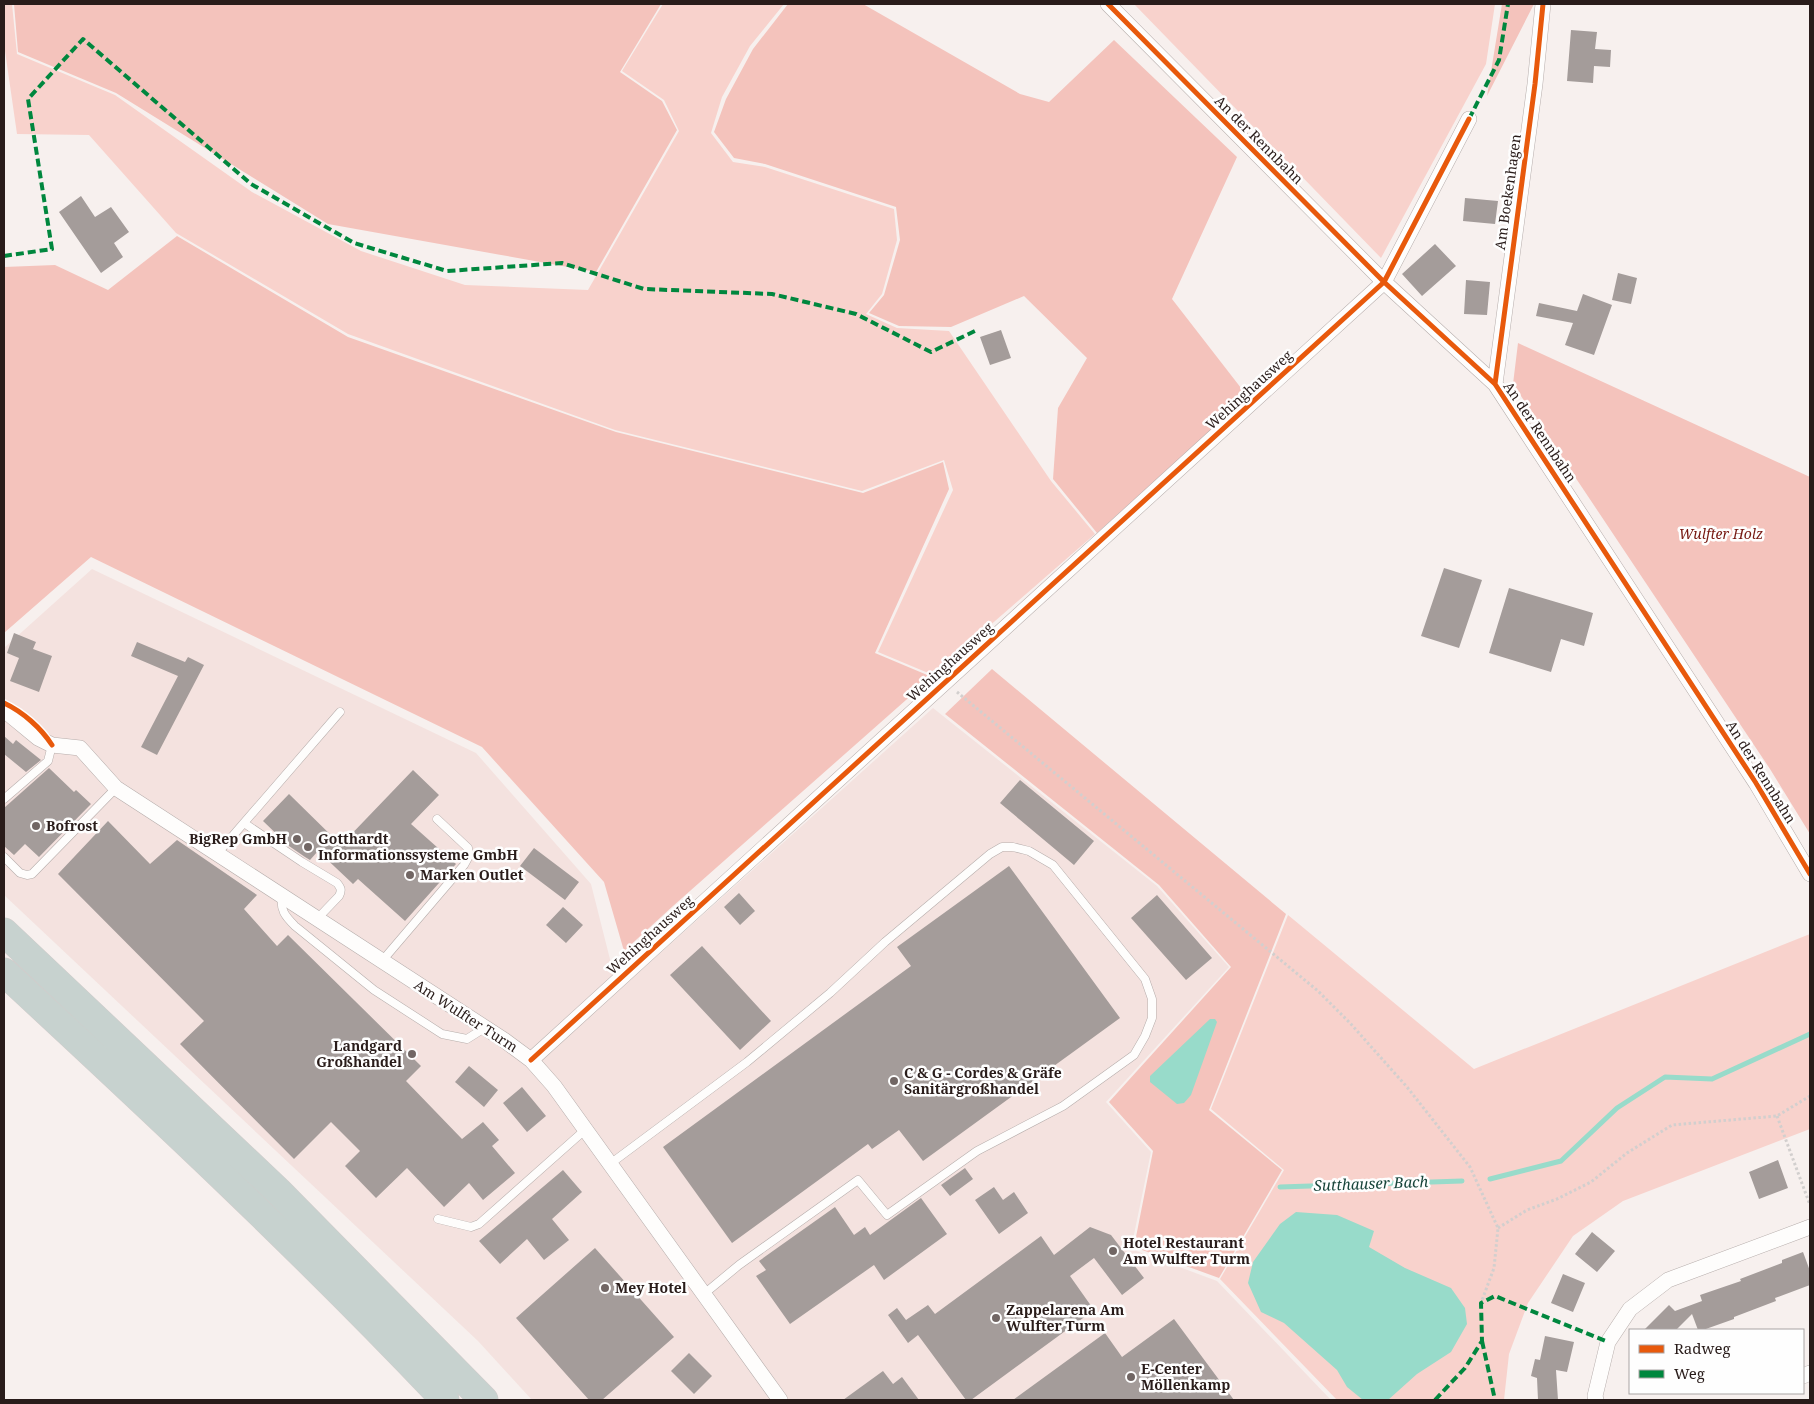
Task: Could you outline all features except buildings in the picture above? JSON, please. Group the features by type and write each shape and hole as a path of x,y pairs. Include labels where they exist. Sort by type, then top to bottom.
{"highway":[{"path":"4,932 278,1191 484,1400"},
{"path":"4,972 178,1134 438,1394"}],"street":[{"name":"An der Rennbahn","path":"1108,4 1384,282 1495,384 1756,782 1810,874"},
{"name":"Am Boekenhagen","path":"1495,384 1535,84 1543,4"},
{"path":"1384,282 1469,119"},
{"name":"Wehinghausweg","path":"530,1060 1384,282"},
{"name":"Am Wulfter Turm","path":"4,710 38,738 52,745 80,748 116,788 486,1027 530,1060 554,1086 780,1400"},
{"path":"1596,1400 1595,1396 1608,1342 1630,1309 1668,1280 1810,1227"}],"lane":[{"path":"217,854 340,712"},
{"path":"4,799 48,761 52,745"},
{"path":"4,857 20,873 26,876 32,874 116,788"},
{"path":"382,961 464,865 469,856 468,848 437,819"},
{"path":"244,823 337,883 341,888 338,896 317,919"},
{"path":"610,1164 747,1062 830,994 885,942 990,854 1002,847 1029,850 1053,865 1145,979 1152,999 1152,1018 1145,1036 1134,1055 1063,1106 977,1150 887,1215 858,1180 739,1265 704,1294"},
{"path":"282,896 280,906 287,918 295,926 374,990 442,1034 467,1038 486,1027"},
{"path":"438,1219 472,1226 479,1224 586,1130"}],"path":[{"path":"944,682 1318,991 1350,1023 1407,1087 1470,1167 1498,1228 1494,1268 1481,1302"},
{"path":"1498,1228 1527,1210 1557,1199 1591,1182 1626,1153 1672,1125 1777,1116 1810,1096"},
{"path":"1777,1116 1810,1205"}],"shaded area":[{"path":"4,4 12,4 17,54 115,95 252,192 361,251 465,285 588,290 679,131 664,100 622,71 663,4 784,4 750,46 722,97 711,133 733,162 765,167 894,209 897,240 882,294 866,314 897,328 949,331 1051,481 1095,534 933,675 878,652 953,490 944,460 862,491 615,430 348,334 176,233 89,135 17,134 4,50"},
{"path":"1134,4 1495,4 1486,64 1381,258"},
{"path":"92,569 476,753 591,884 618,991 933,708 1157,886 1229,967 1106,1102 1151,1152 1131,1249 1217,1281 1331,1400 532,1400 478,1341 4,895 4,648"},
{"path":"1288,915 1474,1069 1810,934 1810,1129 1623,1201 1573,1236 1528,1303 1509,1354 1504,1400 1337,1400 1220,1279 1284,1170 1211,1109"},
{"path":"1210,1019 1215,1019 1217,1022 1191,1095 1184,1103 1177,1104 1150,1082 1150,1076"},
{"path":"1296,1212 1337,1215 1374,1231 1369,1247 1405,1268 1451,1288 1465,1308 1467,1324 1451,1352 1417,1374 1388,1400 1363,1400 1347,1387 1337,1370 1284,1323 1261,1312 1248,1283 1253,1262 1280,1224"}],"green space":[{"path":"14,4 661,4 620,72 662,101 677,130 596,272 328,224 116,93 18,52"},
{"path":"788,4 863,4 1020,94 1049,102 1114,40 1237,157 1172,299 1248,397 1097,533 1053,479 1058,408 1087,358 1024,296 951,327 899,326 869,313 884,295 900,240 896,207 765,164 734,158 714,132 726,99 753,49"},
{"path":"1502,4 1534,4 1487,96"},
{"path":"177,236 348,337 616,432 863,493 943,462 949,489 875,653 932,677 624,951 604,882 482,747 91,557 4,633 4,267 55,265 108,290"},
{"name":"Wulfter Holz","path":"1518,343 1810,477 1810,834 1770,769 1513,384"},
{"path":"992,669 1286,914 1209,1110 1282,1170 1219,1278 1134,1247 1153,1151 1109,1102 1231,967 1159,885 945,714"}],"waterway":[{"name":"Sutthauser Bach","path":"1490,1179 1561,1161 1617,1108 1665,1077 1712,1079 1810,1034"},
{"name":"Sutthauser Bach","path":"1280,1187 1462,1181"}],"marked path":[{"path":"1469,119 1499,60 1508,4"},
{"path":"4,256 52,249 28,99 83,39 251,184 354,243 447,271 562,263 644,289 772,294 856,314 931,352 977,330"},
{"path":"1435,1400 1465,1368 1482,1341 1481,1303 1495,1296 1608,1342"},
{"path":"1482,1341 1495,1400"}],"cycle path":[{"path":"1108,4 1384,282 1495,384 1756,783 1810,874"},
{"path":"1495,384 1535,84 1543,4"},
{"path":"531,1060 1384,282 1469,119"},
{"path":"4,703 31,721 52,745"}],"place":[{"name":"Bofrost","path":"36,826"},
{"name":"BigRep GmbH","path":"297,839"},
{"name":"Gotthardt Informationssysteme GmbH","path":"308,847"},
{"name":"Marken Outlet","path":"410,875"},
{"name":"Landgard Großhandel","path":"412,1054"},
{"name":"C & G - Cordes & Gräfe Sanitärgroßhandel","path":"894,1081"},
{"name":"Hotel Restaurant Am Wulfter Turm","path":"1113,1251"},
{"name":"Mey Hotel","path":"605,1288"},
{"name":"Zappelarena Am Wulfter Turm","path":"996,1318"},
{"name":"E-Center Möllenkamp","path":"1131,1377"}]}
